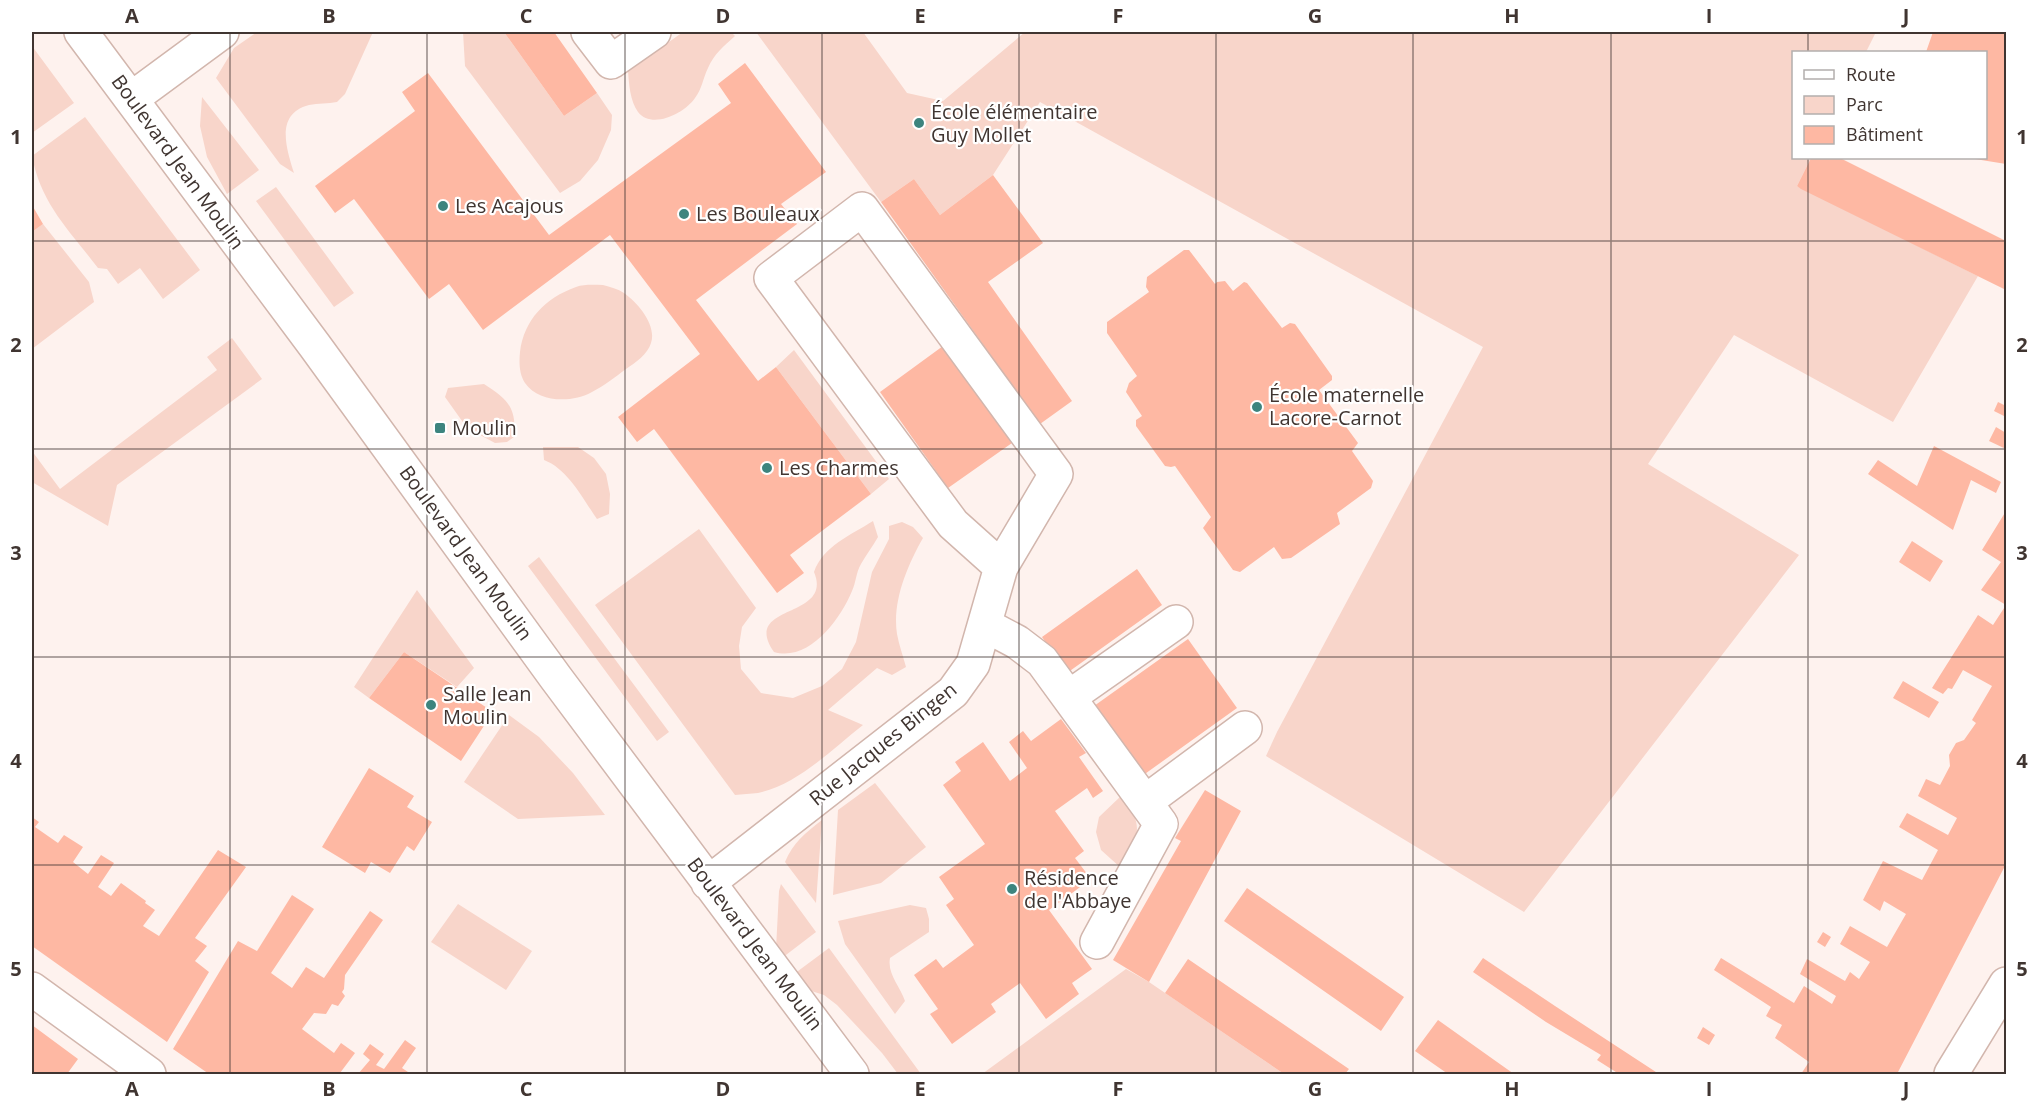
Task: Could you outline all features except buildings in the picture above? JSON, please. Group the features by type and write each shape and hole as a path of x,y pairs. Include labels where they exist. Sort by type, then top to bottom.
{"street":[{"name":"Boulevard Jean Moulin","path":"81,32 708,883 852,1074"},
{"path":"131,99 222,32"},
{"path":"588,32 611,62 654,32"},
{"name":"Rue Jacques Bingen","path":"708,883 953,692 973,664 1001,567 1056,474 862,209 771,278 952,524 1001,567"},
{"path":"1069,697 1176,622"},
{"path":"985,625 1017,642 1042,661 1161,824 1097,942"},
{"path":"1144,802 1245,728"},
{"path":"1951,1074 2007,984"},
{"path":"32,989 149,1074"}],"green space":[{"path":"257,32 373,32 345,94 337,102 309,105 291,116 287,124 286,144 294,173 280,164 216,78 234,48"},
{"path":"463,32 504,32 564,116 597,93 612,115 611,130 598,160 580,181 560,193 465,66"},
{"path":"683,32 731,32 735,36 713,58 699,91 690,104 676,114 651,120 638,112 633,103 628,71"},
{"path":"756,32 863,32 907,93 943,101 1025,32 1876,32 1866,51 1792,51 1792,159 1810,159 1797,186 1978,276 1893,422 1734,335 1648,464 1799,555 1524,912 1266,756 1483,347 1040,102 993,175 940,215 914,179 881,202"},
{"path":"32,46 74,103 32,133"},
{"path":"202,97 259,170 227,194 207,157 200,126"},
{"path":"85,117 200,270 163,299 140,268 118,284 107,269 98,268 57,216 42,188 32,156"},
{"path":"276,187 354,293 334,307 256,201"},
{"path":"43,224 89,282 94,302 32,349 32,232"},
{"path":"582,285 603,285 624,293 640,308 651,329 649,347 633,364 584,396 566,399 547,398 531,390 522,376 520,352 522,340 531,320 546,304 565,292"},
{"path":"232,338 262,379 117,485 108,526 32,482 32,451 60,489 217,370 207,357"},
{"path":"794,350 889,479 871,494 776,367"},
{"path":"484,384 499,394 512,411 514,437 507,442 495,443 467,428 445,397 448,388"},
{"path":"543,447 578,447 594,458 606,474 610,494 609,514 597,519 568,477 553,464 544,460"},
{"path":"873,521 878,537 859,567 847,602 831,626 811,645 799,651 774,652 767,636 769,626 777,618 811,598 817,587 814,572 824,555 839,542"},
{"path":"902,522 913,527 923,538 906,572 897,609 897,634 906,667 892,675 877,668 828,710 863,725 814,765 773,788 758,793 735,795 595,605 699,529 756,608 742,627 739,646 741,669 761,693 793,698 822,686 842,669 856,642 872,572 889,539 889,526"},
{"path":"539,557 669,732 657,741 528,566"},
{"path":"417,590 474,668 457,687 404,652 369,698 354,687"},
{"path":"509,715 539,737 573,773 605,815 518,819 464,782"},
{"path":"875,783 926,847 881,883 833,895 838,810"},
{"path":"1122,795 1134,815 1137,832 1132,848 1121,868 1101,850 1096,832 1099,817"},
{"path":"822,820 816,903 785,862 800,839"},
{"path":"781,884 816,932 782,958 776,949"},
{"path":"458,904 532,951 506,990 431,942"},
{"path":"910,905 926,908 929,932 890,958 892,975 905,1001 895,1014 845,944 838,921"},
{"path":"829,948 921,1074 898,1074 882,1053 837,1005 824,995 805,989 794,974"},
{"path":"1126,969 1149,982 1284,1074 982,1074"}],"place":[{"name":"École élémentaire Guy Mollet","path":"919,123"},
{"name":"Les Acajous","path":"443,206"},
{"name":"Les Bouleaux","path":"684,214"},
{"name":"École maternelle Lacore-Carnot","path":"1257,407"},
{"name":"Moulin","path":"440,428"},
{"name":"Les Charmes","path":"767,468"},
{"name":"Salle Jean Moulin","path":"431,705"},
{"name":"Résidence de l'Abbaye","path":"1012,889"}]}
